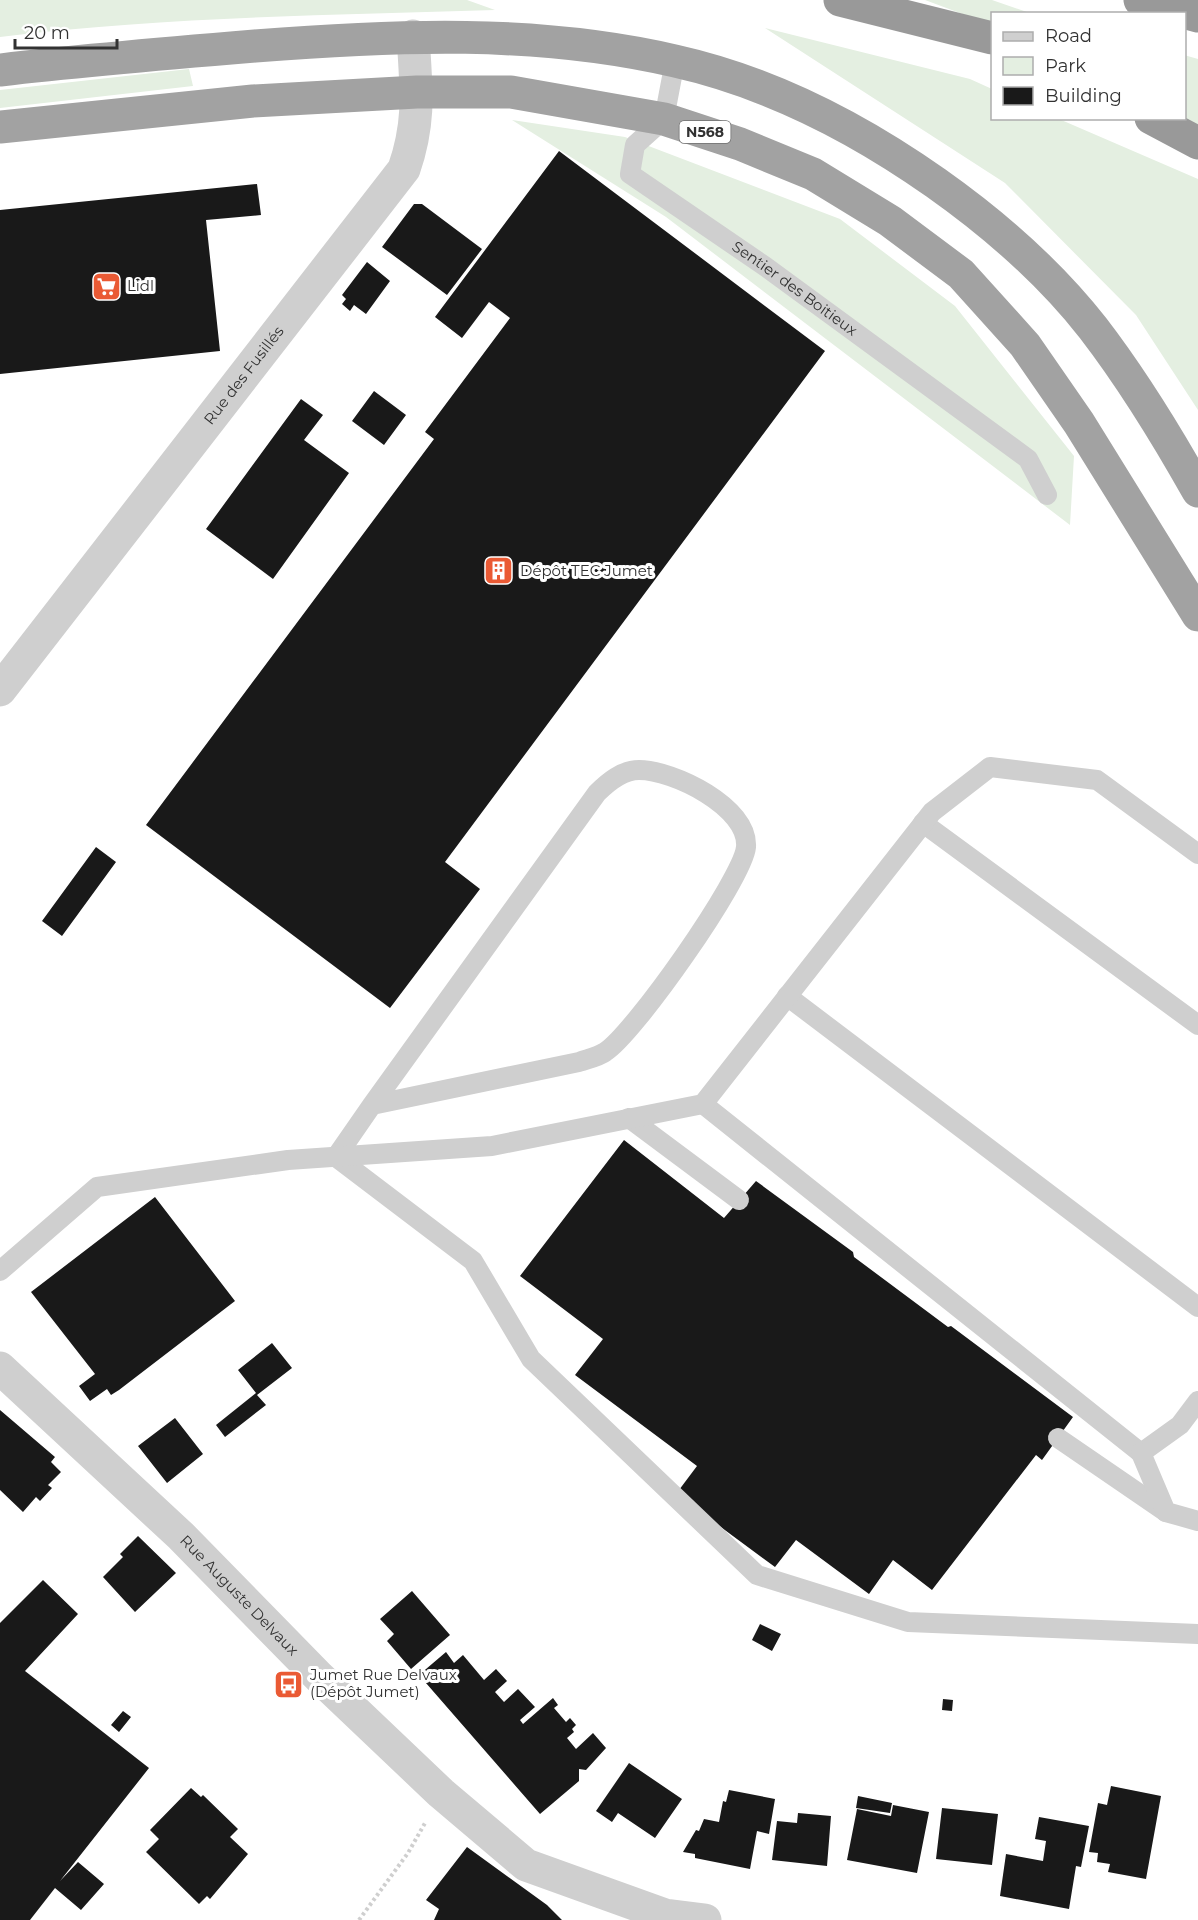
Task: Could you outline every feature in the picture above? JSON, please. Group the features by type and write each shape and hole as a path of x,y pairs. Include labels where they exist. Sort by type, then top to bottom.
{"highway":[{"path":"840,0 991,38"},
{"path":"1140,0 1184,12"},
{"path":"0,70 207,50 413,36 517,38 675,61 734,78 796,102 887,149 977,213 1021,250 1091,325 1145,399 1198,491"},
{"name":"N568","path":"0,127 221,104 417,92 511,92 664,119 740,144 813,174 890,221 961,274 1026,345 1079,423 1198,615"},
{"path":"1155,120 1198,143"}],"street":[{"name":"Rue des Fusillés","path":"0,690 404,170 415,133 417,92 413,36"},
{"name":"Rue Auguste Delvaux","path":"0,1368 181,1536 319,1677 441,1793 526,1865 665,1915 705,1920"}],"lane":[{"path":"664,119 675,61"},
{"name":"Sentier des Boitieux","path":"664,119 635,145 630,174 766,267 1028,459 1047,495"},
{"path":"0,1271 97,1187 288,1160 492,1146 703,1104 932,812 990,767 1097,780 1198,854"},
{"path":"336,1157 372,1105 597,793 613,777 639,770 680,779 721,803 742,826 746,848 729,885 695,942 627,1031 605,1052 579,1062 372,1105"},
{"path":"923,823 1198,1024"},
{"path":"787,996 1198,1307"},
{"path":"703,1104 1141,1453 1166,1512"},
{"path":"629,1118 739,1200"},
{"path":"336,1157 473,1261 531,1359 757,1575 908,1623 1198,1634"},
{"path":"1141,1453 1180,1425 1198,1401"},
{"path":"1058,1438 1166,1512 1198,1521"}],"path":[{"path":"359,1920 408,1853 441,1793"}],"green space":[{"path":"0,0 467,0 495,10 185,21 0,37"},
{"path":"925,0 992,0 1027,12 991,12 991,25"},
{"path":"765,28 970,79 991,89 991,120 1061,120 1198,179 1198,410 1136,315 1005,183"},
{"path":"1186,56 1198,59 1198,126 1186,119"},
{"path":"189,69 193,86 0,108 0,90"},
{"path":"512,120 625,137 840,219 955,306 1074,456 1070,525 666,217"}],"building":[{"name":"Dépôt TEC Jumet","path":"559,151 825,351 445,862 480,889 390,1008 146,825 434,439 425,432 510,318 489,302 462,338 435,317"},
{"name":"Lidl","path":"257,184 261,215 206,220 220,351 0,374 0,210"},
{"path":"414,204 422,204 482,249 447,295 382,247"},
{"path":"367,262 390,281 366,314 354,305 350,311 342,304 346,299 342,295"},
{"path":"374,391 406,415 384,445 352,421"},
{"path":"301,399 323,415 304,440 349,473 273,579 206,529"},
{"path":"96,847 116,862 62,936 42,921"},
{"path":"624,1140 724,1218 756,1181 853,1252 854,1257 948,1327 951,1326 1073,1417 1042,1460 1036,1455 932,1590 893,1560 869,1594 796,1540 775,1567 676,1494 697,1466 575,1375 603,1339 520,1276"},
{"path":"155,1197 235,1301 119,1390 111,1395 107,1389 90,1401 79,1386 95,1374 31,1292"},
{"path":"272,1343 292,1368 257,1395 266,1405 225,1437 216,1425 256,1393 238,1370"},
{"path":"0,1410 55,1457 51,1462 61,1472 48,1485 52,1488 40,1501 36,1497 23,1512 0,1490"},
{"path":"175,1418 203,1454 167,1483 138,1446"},
{"path":"138,1536 176,1573 135,1612 103,1577 123,1557 120,1554"},
{"path":"43,1580 78,1614 25,1671 149,1768 60,1881 78,1862 104,1884 81,1910 55,1888 30,1920 0,1920 0,1623"},
{"path":"412,1591 450,1635 411,1669 387,1641 394,1634 380,1619"},
{"path":"760,1624 781,1634 772,1651 752,1640"},
{"path":"446,1652 454,1663 463,1655 484,1680 496,1669 507,1681 495,1692 504,1702 518,1689 535,1707 520,1720 523,1724 553,1698 558,1705 554,1708 566,1722 570,1718 576,1725 572,1729 574,1732 567,1738 576,1749 593,1733 606,1748 586,1770 579,1769 579,1781 540,1814 419,1675"},
{"path":"943,1699 953,1700 952,1711 942,1710"},
{"path":"123,1711 131,1717 119,1732 111,1725"},
{"path":"629,1763 682,1799 655,1838 618,1813 612,1822 596,1811"},
{"path":"1111,1786 1161,1796 1146,1879 1108,1872 1110,1864 1097,1862 1098,1853 1089,1852 1098,1803 1107,1805"},
{"path":"191,1788 201,1797 203,1795 238,1829 230,1837 248,1854 210,1899 207,1896 199,1904 146,1852 159,1839 150,1830"},
{"path":"729,1790 775,1799 769,1834 757,1831 750,1869 695,1858 695,1854 683,1852 696,1830 699,1831 704,1819 719,1822 723,1801 726,1802"},
{"path":"858,1796 892,1803 890,1813 856,1808"},
{"path":"893,1805 929,1812 917,1873 847,1860 857,1809 891,1816"},
{"path":"942,1808 998,1814 992,1865 936,1859"},
{"path":"798,1813 831,1816 827,1866 772,1860 777,1821 797,1823"},
{"path":"1039,1817 1089,1826 1081,1867 1076,1866 1069,1909 1000,1896 1006,1854 1043,1861 1046,1841 1035,1839"},
{"path":"467,1847 547,1905 562,1920 434,1920 439,1909 426,1900"}],"place":[{"name":"Lidl","path":"106,286"},
{"name":"Dépôt TEC Jumet","path":"499,571"},
{"name":"Jumet Rue Delvaux (Dépôt Jumet)","path":"289,1684"}]}
